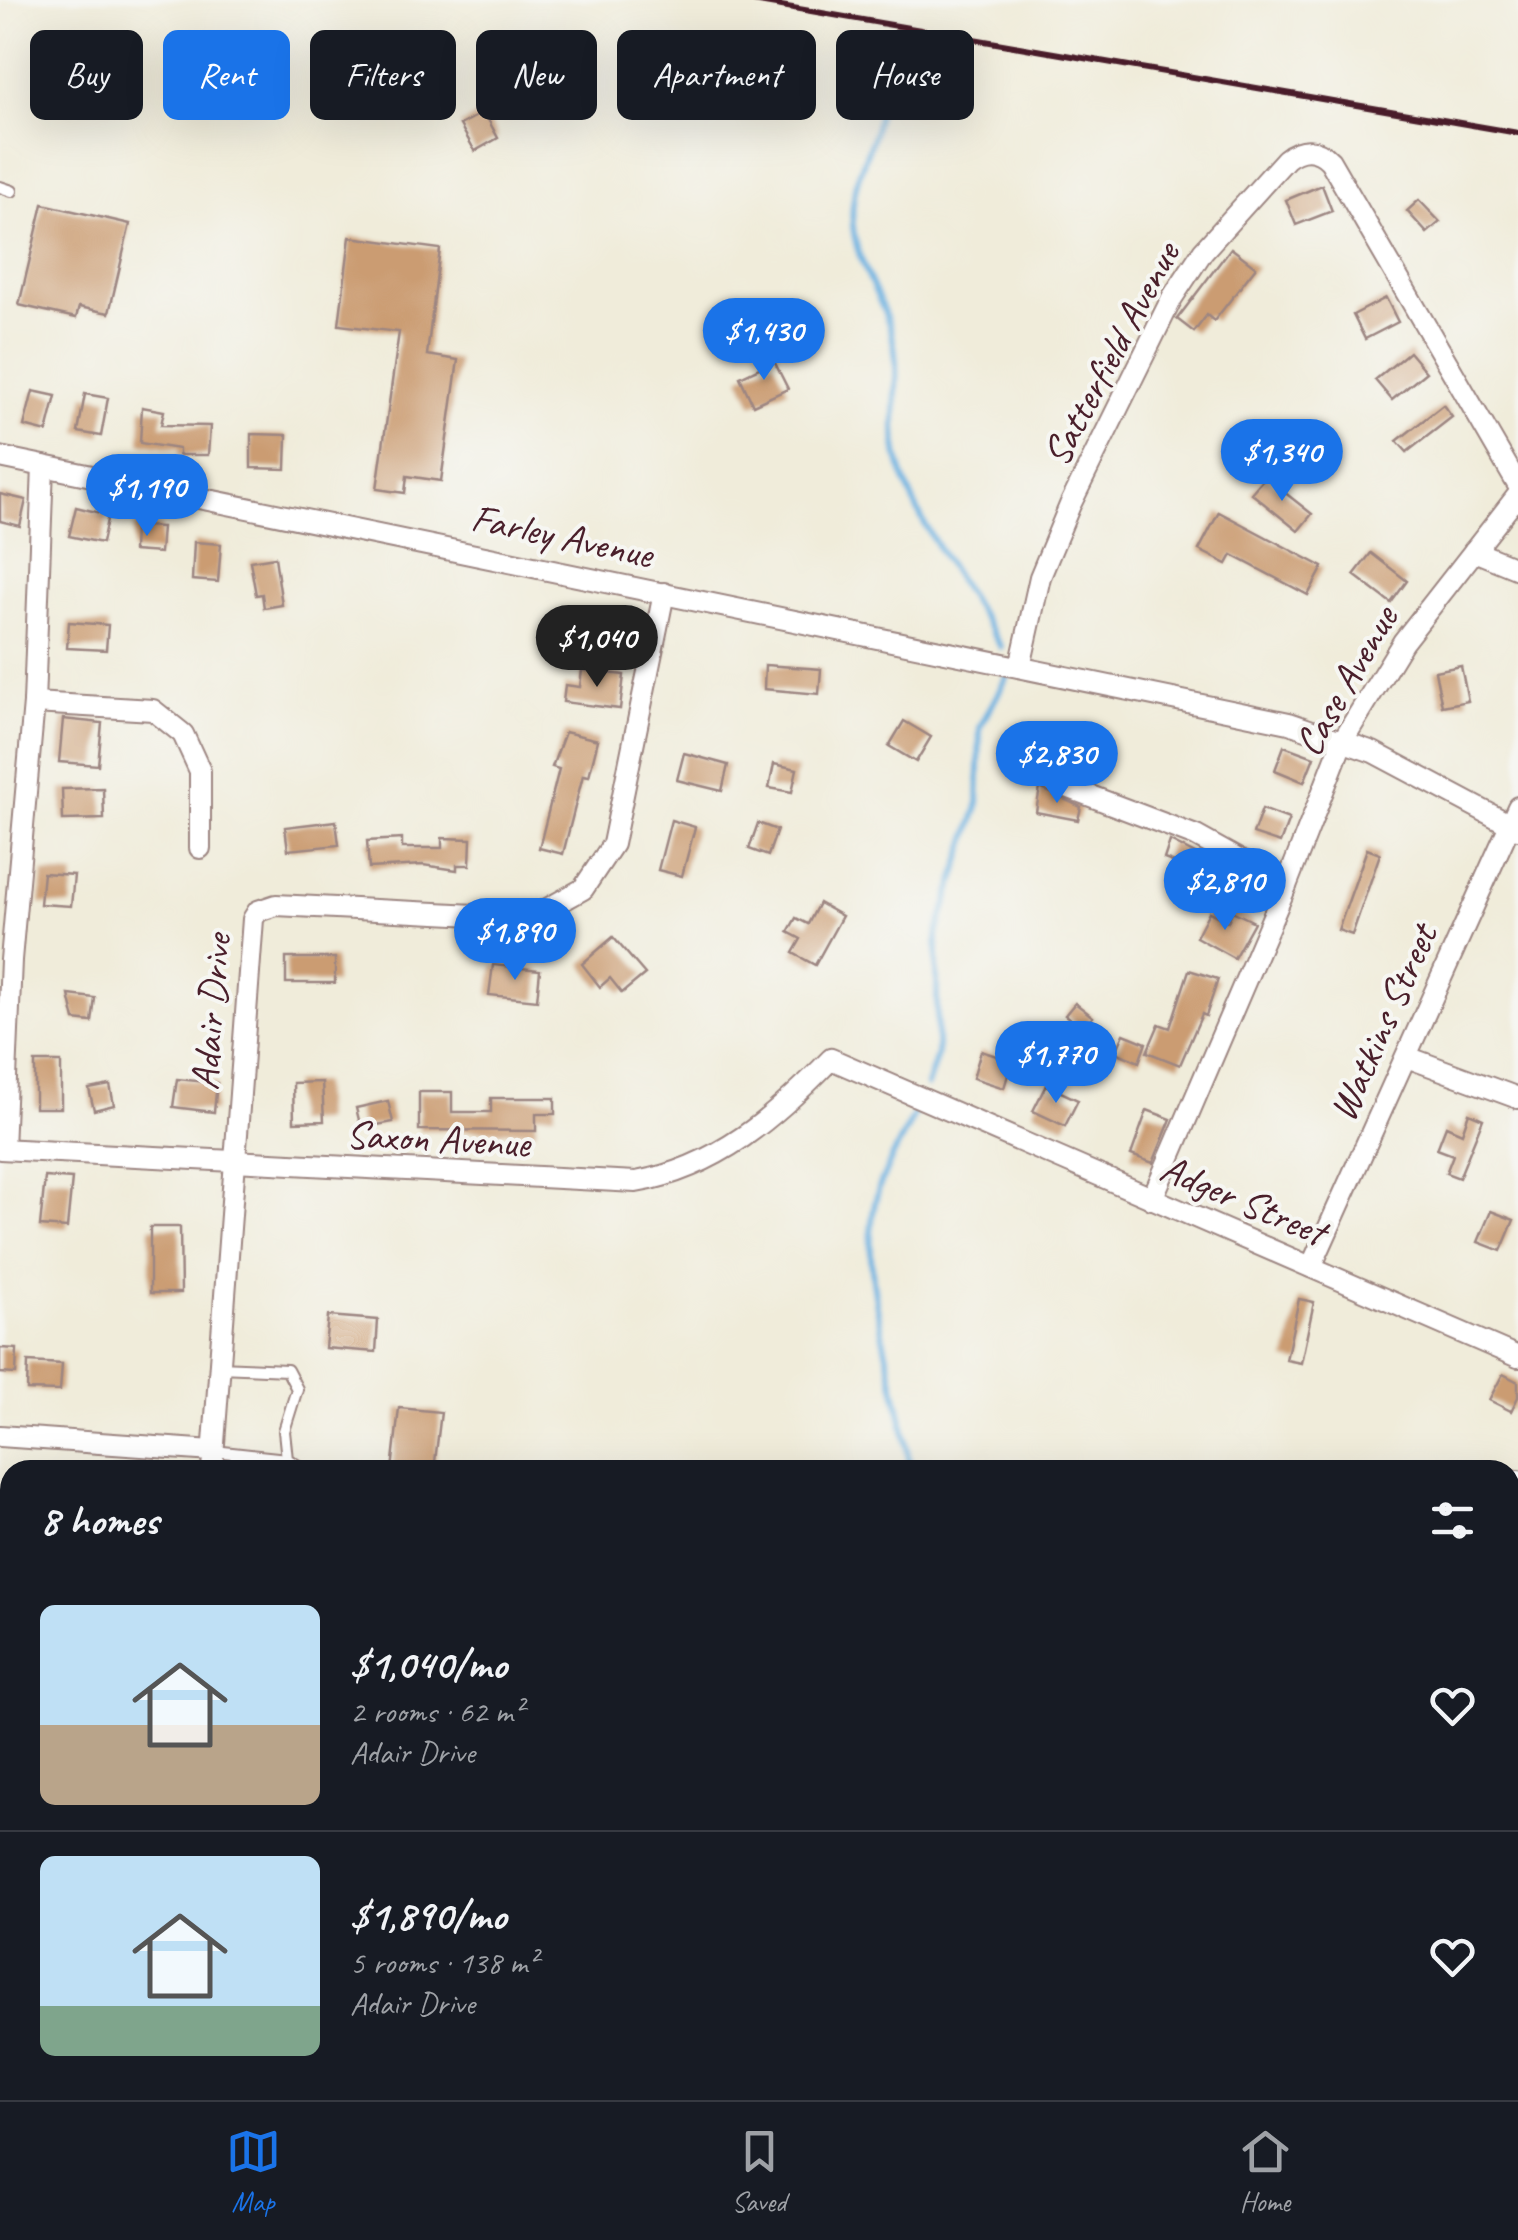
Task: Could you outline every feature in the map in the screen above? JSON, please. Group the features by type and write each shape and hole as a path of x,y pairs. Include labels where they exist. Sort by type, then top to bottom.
{"street":[{"name":"Satterfield Avenue","path":"1020,667 1040,577 1070,504 1172,298 1203,251 1286,160 1300,150 1317,151 1330,161 1518,484"},
{"name":"Farley Avenue","path":"0,457 1289,723 1343,740 1515,821"},
{"path":"2,1149 11,960 34,703 44,466"},
{"name":"Case Avenue","path":"1152,1199 1286,886 1343,740 1402,642 1518,496"},
{"path":"1474,551 1518,569"},
{"name":"Adair Drive","path":"234,1164 253,919 258,911 276,906 515,917 540,913 583,889 613,844 664,593"},
{"path":"34,703 153,710 183,734 200,771 200,848"},
{"path":"1050,782 1196,836 1286,886"},
{"name":"Watkins Street","path":"1311,1267 1515,821"},
{"path":"1407,1057 1518,1098"},
{"name":"Saxon Avenue","path":"2,1149 636,1182 683,1171 726,1150 801,1090 831,1059"},
{"name":"Adger Street","path":"831,1059 1518,1357"},
{"path":"0,1436 212,1460 234,1164"}],"lane":[{"path":"0,187 12,191"},
{"path":"212,1460 287,1460 284,1431 297,1389 288,1370 218,1367"}],"building":[{"path":"476,116 476,120 488,120 498,138 475,151 460,125"},
{"path":"1322,185 1332,211 1296,225 1286,200"},
{"path":"1419,200 1440,222 1427,233 1407,211"},
{"path":"43,204 130,224 109,313 79,307 76,318 19,305"},
{"path":"350,237 440,249 427,355 458,360 441,481 407,476 405,493 377,489 399,332 339,325"},
{"path":"1231,248 1256,267 1214,321 1207,315 1194,332 1177,319"},
{"path":"1386,298 1398,322 1365,339 1353,315"},
{"path":"1409,352 1426,372 1392,400 1375,380"},
{"path":"774,361 788,389 753,405 740,377"},
{"path":"33,391 56,396 47,432 24,426"},
{"path":"85,394 108,398 101,436 78,432"},
{"path":"1443,405 1452,417 1407,452 1397,441"},
{"path":"142,407 164,411 161,425 210,426 208,455 179,455 179,449 140,443"},
{"path":"251,434 287,435 286,469 251,468"},
{"path":"1265,477 1312,514 1298,531 1251,493"},
{"path":"0,494 26,500 20,526 0,521"},
{"path":"76,507 108,515 102,543 69,536"},
{"path":"1219,512 1323,567 1308,595 1232,555 1227,564 1199,550"},
{"path":"134,526 162,527 160,553 133,551"},
{"path":"194,542 221,544 218,582 192,580"},
{"path":"1371,553 1407,581 1391,603 1354,575"},
{"path":"275,557 282,605 264,608 262,594 256,595 250,561"},
{"path":"69,622 108,625 106,650 67,648"},
{"path":"765,665 821,669 819,694 764,689"},
{"path":"1461,666 1468,701 1442,706 1435,671"},
{"path":"582,670 624,675 620,709 563,702 565,685 580,687"},
{"path":"63,719 102,723 98,765 59,762"},
{"path":"904,721 931,737 916,762 889,746"},
{"path":"565,732 598,740 589,776 583,775 563,854 539,848 559,769 552,767"},
{"path":"1284,746 1314,757 1304,782 1275,770"},
{"path":"684,753 728,765 722,791 677,780"},
{"path":"774,764 797,769 792,792 769,788"},
{"path":"103,788 104,819 63,820 62,789"},
{"path":"1040,788 1081,807 1078,820 1036,812"},
{"path":"1262,809 1289,819 1280,843 1253,834"},
{"path":"671,820 695,827 682,876 658,870"},
{"path":"336,821 339,845 288,850 285,827"},
{"path":"758,823 777,830 768,856 749,849"},
{"path":"442,838 471,839 470,865 457,865 457,870 423,865 369,868 367,841 402,839 402,848 442,848"},
{"path":"1170,841 1267,891 1263,903 1238,894 1241,887 1164,859"},
{"path":"1367,849 1380,854 1352,935 1338,930"},
{"path":"43,873 74,875 71,906 40,904"},
{"path":"819,903 842,916 815,965 793,953 801,939 788,932 796,918 808,924"},
{"path":"1232,911 1254,922 1234,958 1196,937 1209,912 1228,922"},
{"path":"613,937 645,974 622,993 610,978 600,987 582,964"},
{"path":"286,958 335,958 335,983 286,983"},
{"path":"493,965 540,970 537,1000 489,995"},
{"path":"1189,970 1218,979 1206,1016 1202,1014 1180,1065 1147,1052 1159,1024 1170,1028"},
{"path":"69,995 95,998 92,1022 75,1020"},
{"path":"1075,1003 1093,1017 1083,1029 1065,1015"},
{"path":"1124,1034 1146,1043 1139,1062 1116,1052"},
{"path":"981,1051 1012,1061 1004,1088 973,1078"},
{"path":"35,1062 61,1062 61,1108 35,1108"},
{"path":"177,1079 217,1083 214,1112 173,1107"},
{"path":"322,1082 324,1121 294,1122 293,1083"},
{"path":"110,1085 114,1105 94,1110 89,1089"},
{"path":"1046,1085 1078,1100 1065,1126 1033,1111"},
{"path":"419,1092 452,1092 452,1112 491,1112 491,1098 555,1098 555,1114 536,1114 536,1131 419,1130"},
{"path":"388,1101 393,1122 361,1128 356,1108"},
{"path":"1147,1110 1171,1119 1153,1163 1131,1155"},
{"path":"1469,1113 1483,1119 1459,1178 1446,1173 1453,1155 1437,1149 1446,1126 1462,1133"},
{"path":"45,1177 72,1179 67,1228 40,1226"},
{"path":"1491,1211 1514,1220 1501,1251 1478,1242"},
{"path":"150,1227 180,1227 181,1293 150,1293"},
{"path":"1299,1299 1314,1302 1301,1363 1286,1360"},
{"path":"328,1316 378,1320 376,1352 325,1348"},
{"path":"0,1348 17,1349 16,1374 0,1373"},
{"path":"28,1362 62,1364 60,1391 27,1390"},
{"path":"1503,1374 1518,1382 1518,1397 1511,1411 1489,1400"},
{"path":"399,1408 441,1412 435,1460 393,1460"}],"waterway":[{"path":"877,120 857,183 853,221 859,252 894,342 899,461 929,532 1001,647"},
{"path":"927,1086 937,1055 937,934 978,806 980,727 1009,673"},
{"path":"908,1460 874,1291 871,1255 872,1220 879,1188 916,1111"}],"railway":[{"path":"747,0 1518,133"}]}
